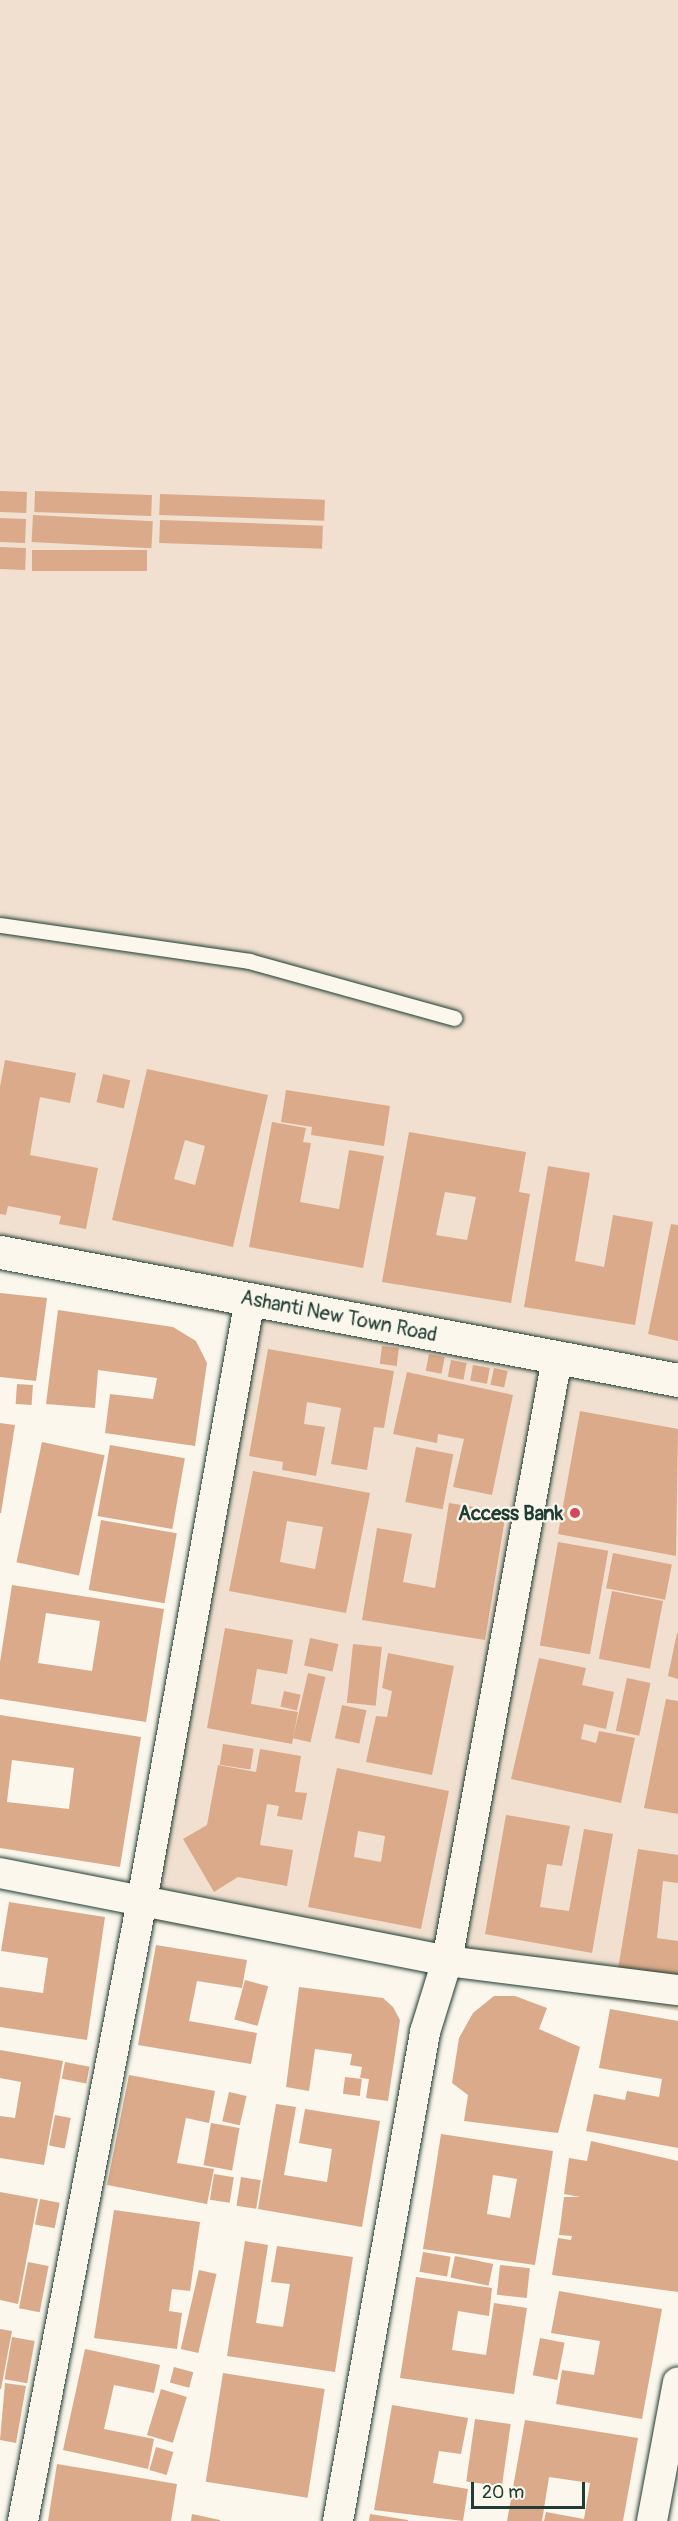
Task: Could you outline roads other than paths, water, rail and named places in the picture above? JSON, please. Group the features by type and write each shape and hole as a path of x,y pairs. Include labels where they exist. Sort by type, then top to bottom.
{"street":[{"name":"Ashanti New Town Road","path":"0,1252 678,1380"},
{"path":"23,2521 142,1901 250,1299"},
{"path":"338,2521 425,2032 447,1961 557,1358"},
{"path":"0,1873 447,1961 678,1990"},
{"path":"652,2521 678,2382"}],"lane":[{"path":"0,925 249,961 454,1018"}],"place":[{"name":"Access Bank","path":"575,1513"}]}
